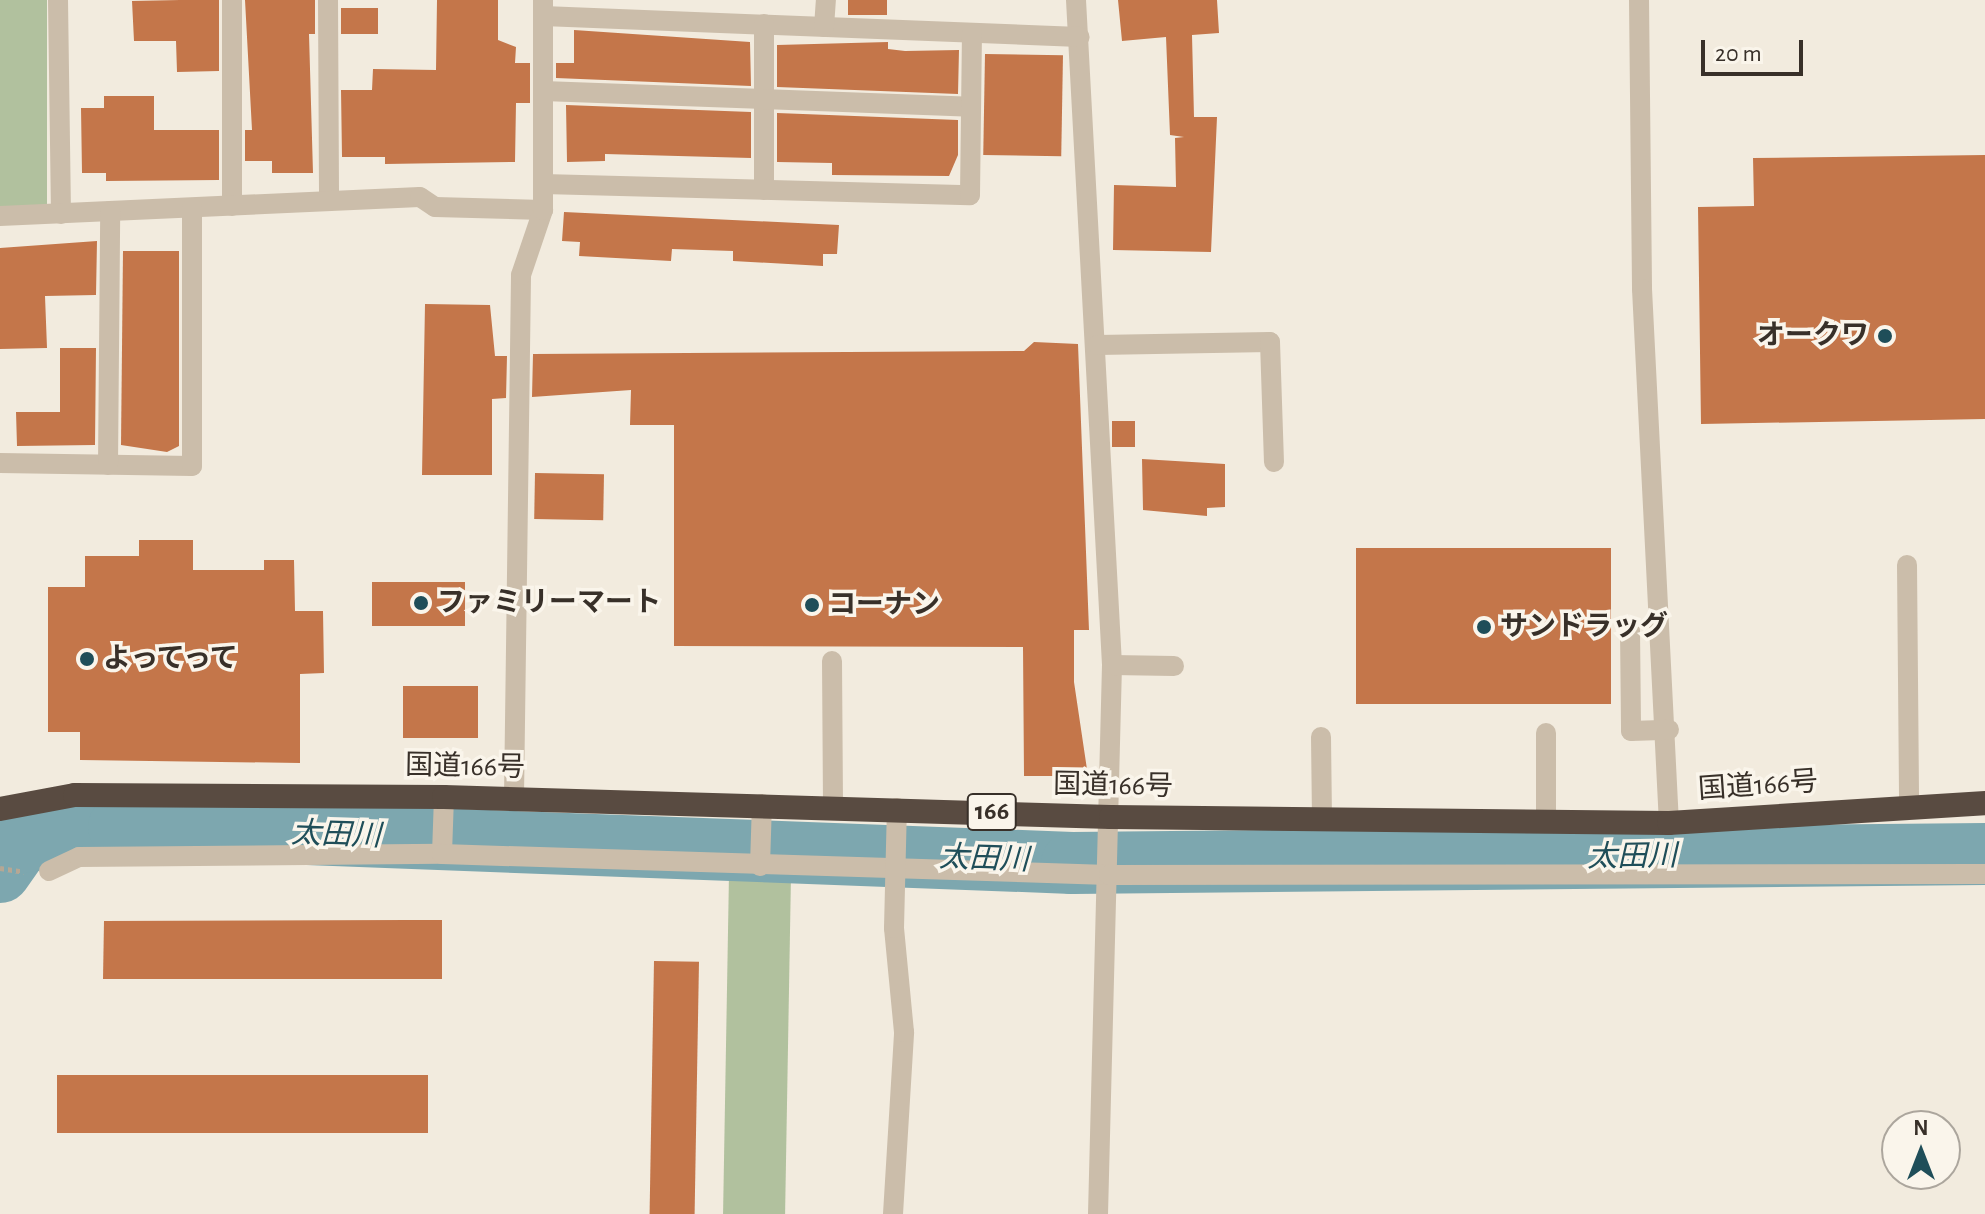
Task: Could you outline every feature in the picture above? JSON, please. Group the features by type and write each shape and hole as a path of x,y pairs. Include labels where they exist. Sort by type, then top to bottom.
{"highway":[{"name":"国道166号","path":"0,809 75,795 444,805 514,797 1111,817 1669,823 1985,803"}],"street":[{"path":"58,0 61,214"},
{"path":"232,0 232,206"},
{"path":"328,0 329,201"},
{"path":"824,27 826,0"},
{"path":"1076,0 1098,345 1112,665 1111,817 1098,1214"},
{"path":"1639,0 1642,289 1669,730 1669,823"},
{"path":"514,797 521,275 543,210 543,8 764,24 1080,37"},
{"path":"764,24 764,190"},
{"path":"543,184 970,195 972,33"},
{"path":"543,91 971,107"},
{"path":"0,216 420,197 435,207 543,210"},
{"path":"0,463 192,466 192,208"},
{"path":"108,465 110,211"},
{"path":"1098,345 1270,342 1274,462"},
{"path":"1907,565 1909,806"},
{"path":"1630,630 1631,731 1669,730"},
{"path":"832,661 833,806"},
{"path":"1112,665 1174,666"},
{"path":"1546,733 1546,821"},
{"path":"1321,737 1322,819"},
{"path":"760,861 762,804"},
{"path":"443,849 444,805"},
{"path":"893,1214 904,1032 894,866 897,808"},
{"path":"49,871 79,857 443,849 1109,872 1985,874"}],"path":[{"path":"0,868 22,872"}],"green space":[{"path":"0,0 47,0 47,206 0,206"},
{"path":"729,874 791,875 785,1214 723,1214"}],"building":[{"path":"219,0 219,71 177,72 176,41 134,41 132,1"},
{"path":"245,0 315,0 315,34 309,34 313,173 272,173 272,161 245,161 245,130 252,130"},
{"path":"437,0 498,0 498,40 516,47 515,63 530,63 530,103 516,103 515,162 385,164 385,157 342,157 341,90 372,90 373,69 436,70"},
{"path":"848,0 887,0 887,15 848,15"},
{"path":"1118,0 1217,0 1219,33 1192,35 1194,117 1217,117 1211,252 1113,250 1114,185 1176,187 1175,138 1184,137 1170,135 1166,37 1122,41"},
{"path":"341,8 378,8 378,34 341,34"},
{"path":"574,30 750,42 751,86 556,78 556,63 574,63"},
{"path":"888,42 888,49 905,51 959,50 958,94 777,87 777,45"},
{"path":"985,54 1063,55 1061,156 983,155"},
{"path":"104,96 154,96 154,130 219,130 219,180 106,181 106,173 82,173 81,108 104,108"},
{"path":"566,105 751,112 751,158 605,154 605,161 567,162"},
{"path":"777,113 958,120 958,155 949,176 832,175 832,163 777,162"},
{"path":"1985,155 1985,419 1701,424 1698,207 1754,206 1753,158"},
{"path":"564,212 839,225 837,254 823,254 823,266 733,261 733,251 672,249 671,261 579,256 580,242 562,241"},
{"path":"97,241 96,295 45,296 47,348 0,349 0,248"},
{"path":"123,251 179,251 179,446 167,452 121,445"},
{"path":"425,304 490,305 495,356 507,356 506,398 492,399 492,475 422,475"},
{"path":"1034,342 1078,344 1089,630 1074,630 1074,682 1088,776 1024,776 1023,647 674,646 674,425 630,425 631,390 532,397 533,354 1024,351"},
{"path":"60,348 96,348 95,445 17,446 16,412 60,412"},
{"path":"1112,421 1135,421 1135,447 1112,447"},
{"path":"1142,459 1225,464 1225,507 1207,508 1207,516 1143,510"},
{"path":"535,473 604,474 603,520 534,519"},
{"path":"139,540 193,540 193,570 264,570 264,560 294,560 295,611 323,611 324,673 300,674 300,763 80,760 80,732 48,732 48,587 85,587 85,556 139,556"},
{"name":"サンドラッグ","path":"1356,548 1611,548 1611,704 1356,704"},
{"path":"372,582 465,582 465,626 372,626"},
{"path":"403,686 478,686 478,738 403,738"},
{"path":"442,920 442,979 103,979 104,921"},
{"path":"654,961 699,962 695,1214 650,1214"},
{"path":"57,1075 428,1075 428,1133 57,1133"}],"waterway":[{"name":"太田川","path":"0,872 21,842 119,827 1072,863 1985,854"}],"place":[{"name":"オークワ","path":"1885,336"},
{"name":"ファミリーマート","path":"421,603"},
{"name":"コーナン","path":"812,605"},
{"name":"サンドラッグ","path":"1484,627"},
{"name":"よってって","path":"87,659"}]}
